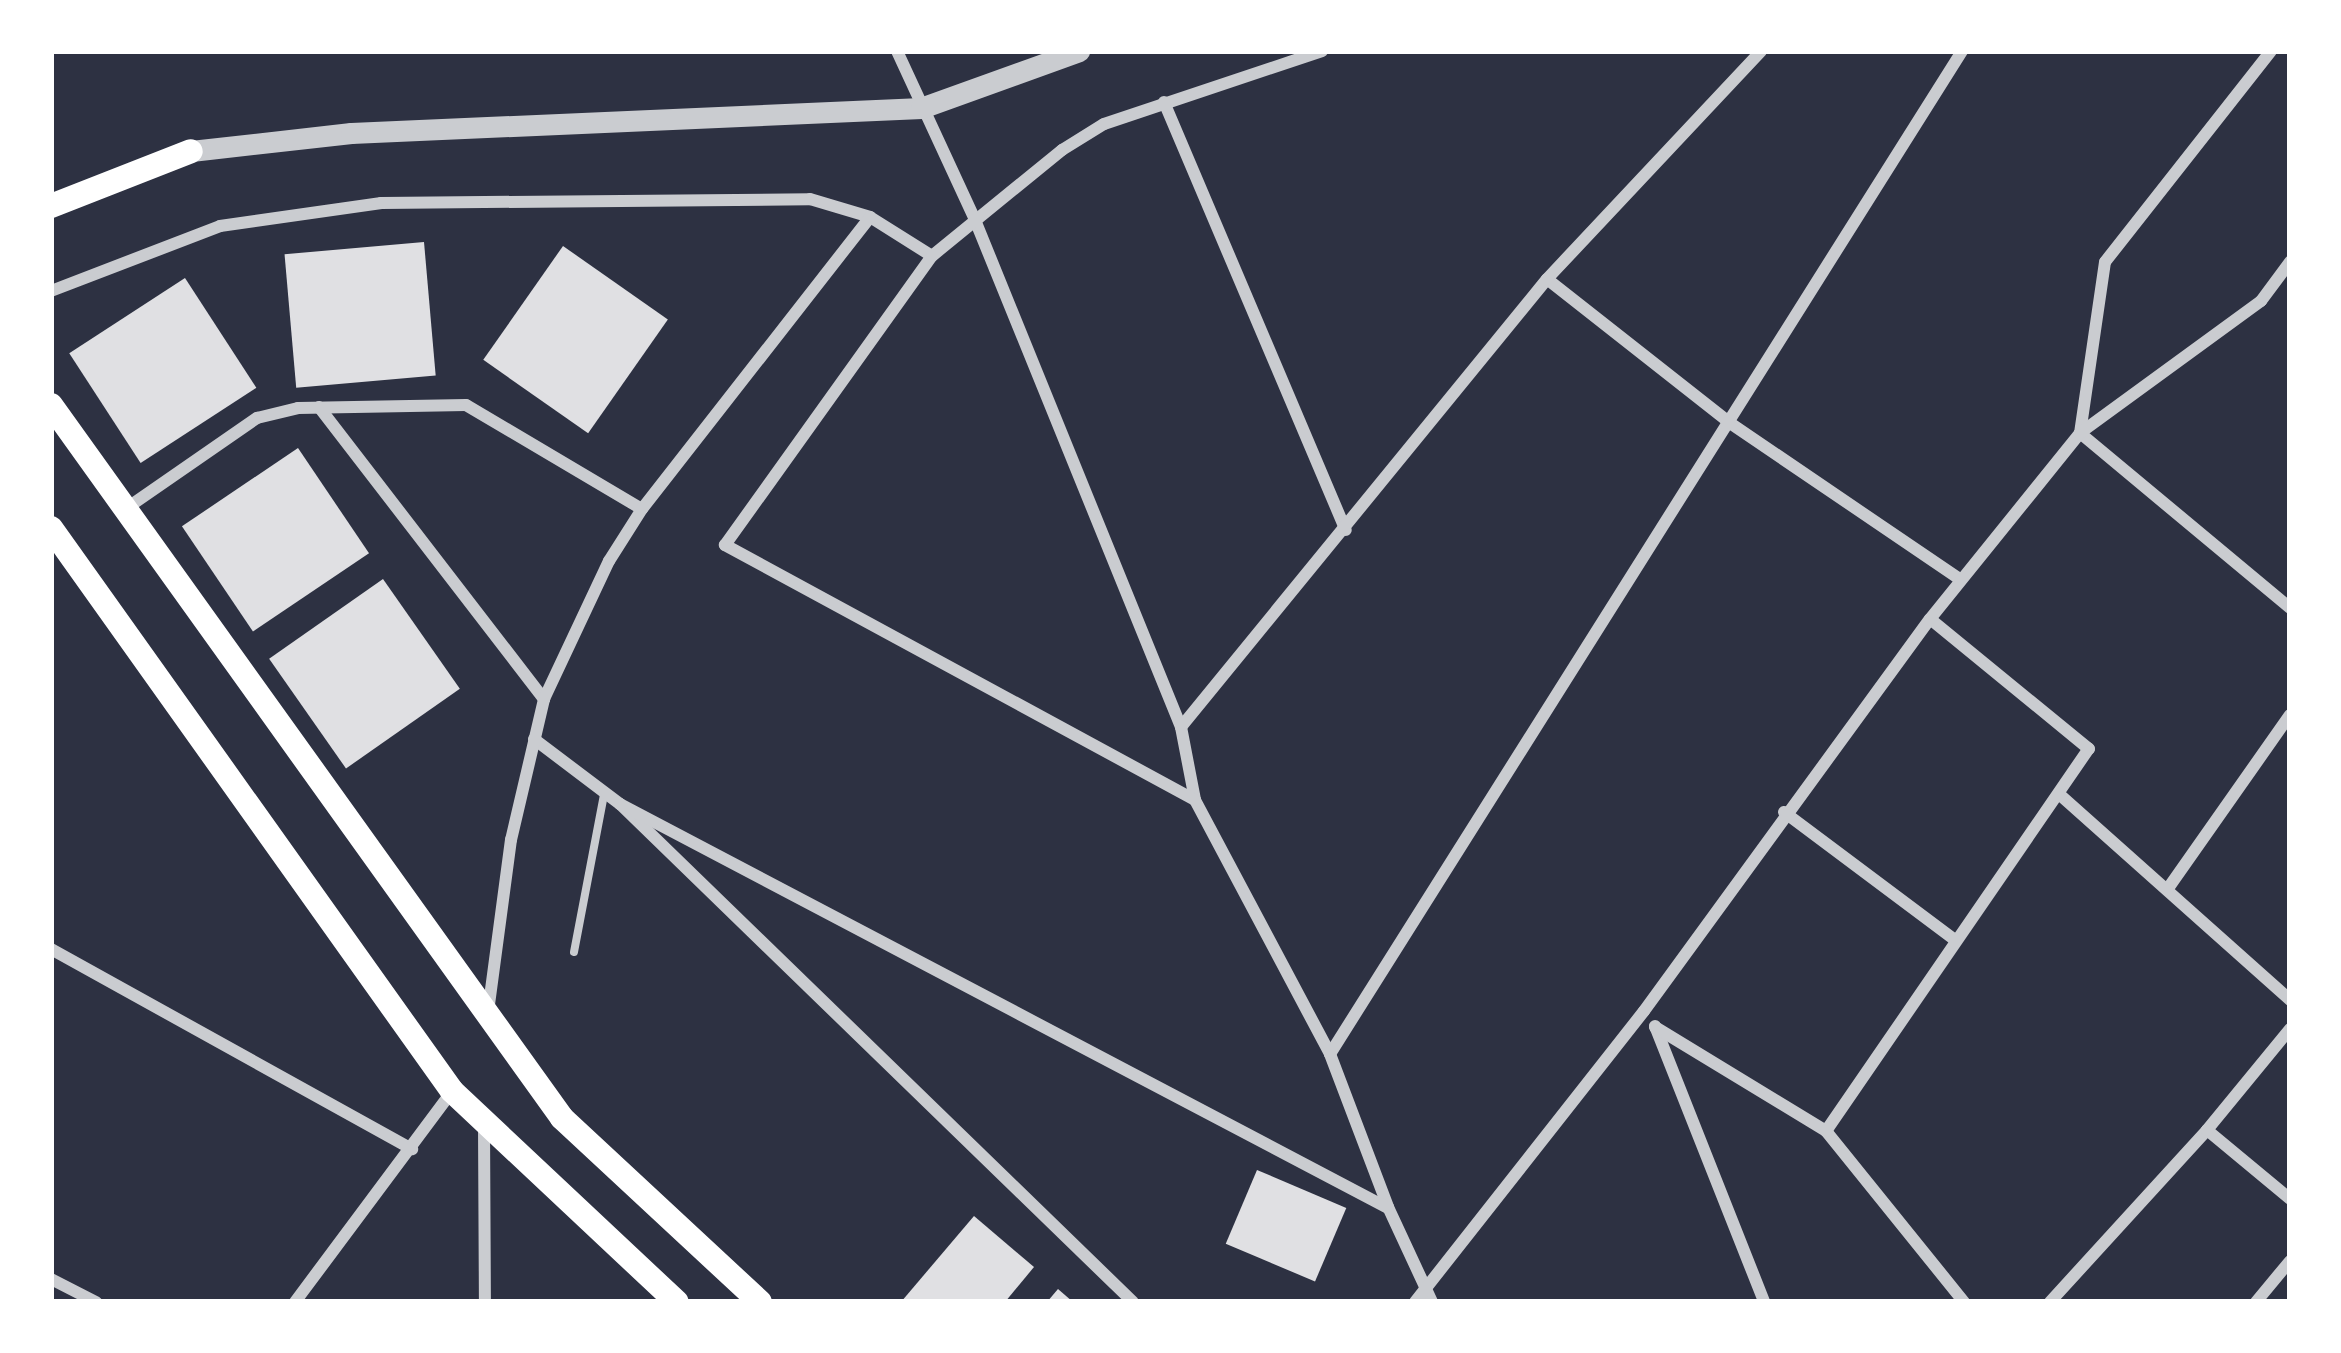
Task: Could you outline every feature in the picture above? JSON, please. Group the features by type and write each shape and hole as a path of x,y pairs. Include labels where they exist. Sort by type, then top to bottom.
{"main road":[{"path":"51,191 190,152"},
{"path":"51,206 190,152"},
{"path":"51,405 562,1118 760,1302"},
{"path":"51,528 452,1091 484,1126 677,1302"}],"street":[{"path":"897,51 976,220 1181,727 1195,800 1330,1054 1388,1208 1432,1302"},
{"path":"190,152 351,133 921,108 1079,51"},
{"path":"1195,800 725,545 932,256 1104,124 1322,51"},
{"path":"1181,727 1547,279 1761,51"},
{"path":"1330,1054 1962,51"},
{"path":"2080,433 2105,262 2271,51"},
{"path":"1164,102 1346,530"},
{"path":"51,291 220,226 381,203 810,199 870,217 932,256"},
{"path":"488,1019 511,840 544,699 609,561 642,508 870,217"},
{"path":"1415,1302 1644,1011 1784,812 1930,619 2080,433 2261,301 2290,262"},
{"path":"1547,279 1730,423 1961,580"},
{"path":"123,511 257,418 319,407 466,405 642,508"},
{"path":"319,407 544,699"},
{"path":"2080,433 2290,608"},
{"path":"1826,1131 2089,749 1930,619"},
{"path":"2169,887 2290,715"},
{"path":"534,739 620,804 1388,1208"},
{"path":"2060,794 2290,1000"},
{"path":"620,804 1133,1302"},
{"path":"1784,812 1955,940"},
{"path":"51,949 412,1149"},
{"path":"1644,1011 1655,1027 1764,1302"},
{"path":"1655,1027 1826,1131 1964,1302"},
{"path":"2050,1302 2207,1130 2290,1029"},
{"path":"296,1302 452,1091"},
{"path":"484,1126 485,1302"},
{"path":"2207,1130 2290,1199"},
{"path":"2256,1302 2290,1261"},
{"path":"51,1279 96,1302"}],"lane":[{"path":"574,952 604,793"}],"building":[{"path":"424,242 436,375 296,388 285,254"},
{"path":"563,246 668,319 588,433 483,360"},
{"path":"185,278 256,388 141,463 69,353"},
{"path":"298,448 369,553 253,632 182,526"},
{"path":"383,579 460,689 346,768 269,659"},
{"path":"1257,1170 1346,1208 1315,1282 1226,1244"},
{"path":"974,1216 1034,1267 1005,1302 901,1302"},
{"path":"1058,1289 1073,1302 1047,1302"}]}
